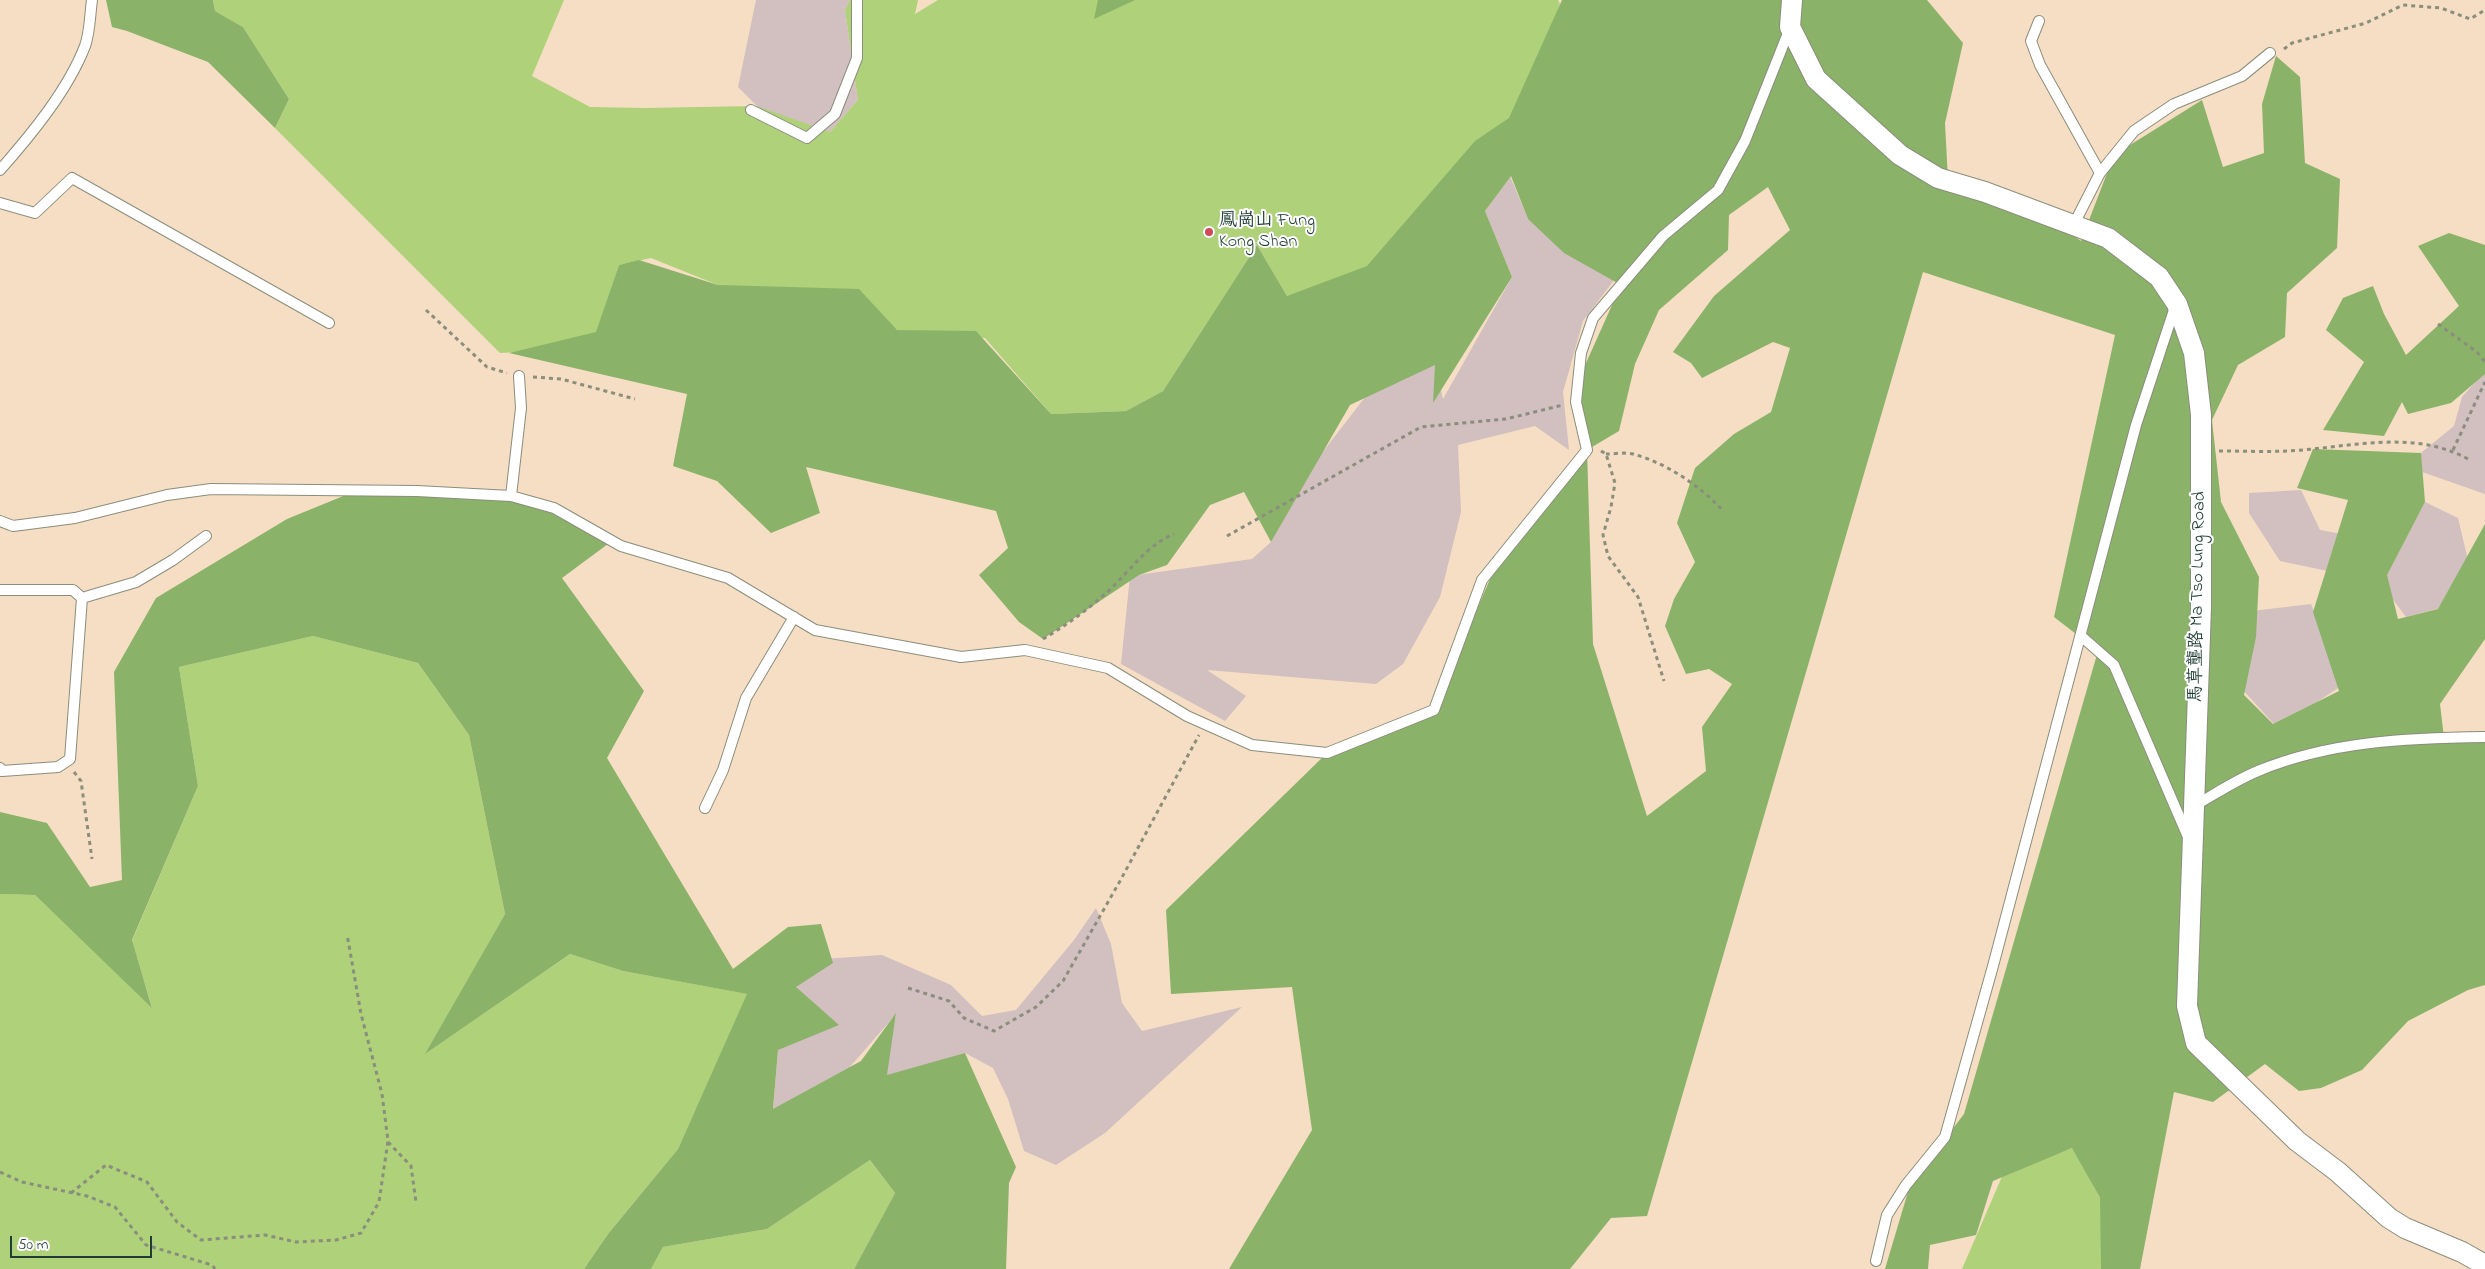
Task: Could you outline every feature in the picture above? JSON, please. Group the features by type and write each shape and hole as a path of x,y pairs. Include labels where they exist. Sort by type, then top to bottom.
{"street":[{"path":"1790,27 1792,0"},
{"name":"馬草壟路 Ma Tso Lung Road","path":"1790,27 1816,79 1900,155 1938,178 1985,192 2108,238 2159,277 2177,304 2194,353 2201,415 2201,607 2187,1006 2196,1044 2298,1141 2338,1172 2389,1218 2405,1228 2462,1252 2485,1265"}],"lane":[{"path":"0,170 33,129 72,74 85,44 92,0"},
{"path":"751,110 807,138 835,114 857,58 857,0"},
{"path":"2039,21 2031,40 2040,66 2100,173"},
{"path":"0,521 13,526 75,518 167,495 211,489 418,491 511,496 554,508 621,546 728,578 816,630 961,656 1025,650 1108,668 1187,716 1252,744 1327,753 1434,710 1482,580 1587,450 1576,402 1581,353 1593,318 1663,236 1718,190 1745,141 1790,27"},
{"path":"2072,226 2100,173 2134,131 2174,104 2242,76 2270,53"},
{"path":"0,203 35,213 72,178 329,323"},
{"path":"1876,1261 1887,1215 1906,1184 1946,1137 2136,425 2177,304"},
{"path":"511,496 521,408 519,376"},
{"path":"82,598 136,582 173,560 206,536"},
{"path":"0,590 73,590 82,598"},
{"path":"0,768 2,771 58,767 70,759 82,598"},
{"path":"705,808 723,770 746,698 794,617"},
{"path":"2081,636 2114,665 2192,846"},
{"path":"2193,806 2258,771 2332,748 2424,738 2485,737"}],"path":[{"path":"2270,53 2276,56 2292,43 2366,23 2403,5 2441,8 2470,19 2485,10"},
{"path":"426,310 487,367 519,376 561,379 635,399"},
{"path":"2438,324 2477,352 2485,362"},
{"path":"2453,450 2485,382"},
{"path":"1227,536 1421,427 1506,419 1576,402"},
{"path":"2201,451 2287,451 2375,443 2413,442 2453,450 2470,460"},
{"path":"1587,450 1597,447 1606,454 1615,483 1603,535 1608,556 1638,597 1664,681"},
{"path":"1606,454 1632,454 1668,469 1710,496 1724,512"},
{"path":"1025,650 1062,628 1106,594 1158,540 1174,534"},
{"path":"908,988 949,1002 964,1018 994,1031 1036,1007 1063,981 1206,724"},
{"path":"66,762 81,781 92,859"},
{"path":"72,1192 106,1166 147,1182 177,1222 201,1240 265,1235 296,1242 336,1240 361,1233 379,1202 388,1141 382,1094 361,1014 347,934"},
{"path":"388,1141 411,1166 416,1202"},
{"path":"0,1172 22,1182 72,1192 115,1207 146,1245 212,1265 215,1269"}],"shaded area":[{"path":"756,0 850,0 845,10 858,100 830,132 775,124 738,87"},
{"path":"1510,176 1528,219 1618,275 1583,321 1563,392 1569,450 1535,426 1458,445 1461,512 1440,597 1403,664 1376,684 1207,670 1246,696 1225,721 1121,664 1130,576 1252,559 1271,542 1318,458 1366,396 1435,364 1443,399 1512,277 1485,211"},
{"path":"2485,371 2485,494 2405,466 2454,426 2462,397"},
{"path":"2301,490 2320,530 2402,545 2425,502 2458,518 2467,556 2471,600 2406,617 2380,582 2280,561 2249,513 2249,493"},
{"path":"2311,604 2344,684 2317,702 2296,748 2241,688 2252,611"},
{"path":"1096,908 1111,944 1122,1003 1142,1031 1242,1007 1105,1133 1056,1165 1024,1151 1008,1099 993,1068 965,1053 884,1081 896,1014 849,1068 773,1110 778,1050 796,987 823,959 882,955 951,985 982,1016 1016,1010 1074,940"}],"green space":[{"path":"106,0 213,0 215,11 243,27 289,99 275,128 208,62 112,27"},
{"path":"213,0 564,0 532,76 590,107 757,106 830,132 858,100 845,10 850,0 918,0 915,14 938,0 1558,0 1560,4 1518,120 1364,277 1287,296 1257,245 1163,391 1126,411 1051,414 985,338 878,328 718,285 651,258 619,265 597,332 535,351 500,353 275,128 289,99 243,27 215,11"},
{"path":"1098,0 1135,0 1094,19"},
{"path":"1562,0 1927,0 1963,43 1945,123 1948,180 2050,218 2081,241 2114,155 2202,100 2223,167 2264,153 2262,104 2276,56 2300,77 2305,163 2340,179 2337,248 2287,293 2285,337 2238,365 2212,420 2221,502 2259,577 2256,637 2244,695 2273,724 2339,691 2313,612 2348,500 2297,488 2313,449 2421,453 2425,502 2387,575 2398,619 2438,609 2485,524 2485,639 2440,704 2444,738 2485,737 2485,985 2468,990 2408,1021 2362,1070 2321,1088 2299,1091 2265,1064 2213,1102 2174,1092 2140,1269 2101,1269 2100,1198 2072,1148 1993,1181 1976,1235 1930,1245 1928,1269 1885,1269 1910,1185 1964,1114 2098,651 2054,617 2115,335 1923,272 1647,1216 1611,1218 1570,1269 1229,1269 1312,1130 1292,987 1171,994 1166,910 1327,753 1434,710 1499,558 1587,450 1578,381 1621,285 1564,253 1528,219 1511,176 1485,211 1512,277 1433,403 1435,365 1350,405 1271,542 1244,492 1210,505 1167,565 1139,575 1043,639 1019,622 979,575 1008,548 996,511 806,467 820,513 771,533 717,481 673,466 687,394 509,353 596,332 619,265 639,260 718,285 859,289 897,330 976,331 1051,414 1126,411 1163,391 1257,245 1287,296 1367,266 1475,141 1509,118","holes":["1768,187 1790,230 1714,296 1673,352 1691,363 1702,378 1773,342 1790,348 1771,412 1734,434 1695,468 1677,523 1695,562 1674,599 1665,626 1686,674 1709,669 1732,684 1702,727 1706,771 1647,816 1593,644 1587,450 1619,431 1635,364 1659,310 1728,250 1729,215"]},
{"path":"2449,233 2485,245 2485,374 2451,403 2408,414 2402,402 2384,436 2323,430 2364,362 2326,330 2343,298 2373,286 2384,314 2406,355 2459,306 2418,246"},
{"path":"358,490 521,499 612,541 562,578 644,691 607,758 733,969 788,927 821,924 833,963 796,987 839,1025 778,1050 773,1109 861,1061 896,1013 887,1075 965,1053 1016,1167 1009,1183 1006,1269 854,1269 895,1193 870,1160 767,1229 663,1247 651,1269 584,1269 608,1234 678,1149 747,994 623,971 570,954 425,1054 505,914 469,735 418,663 313,636 179,667 198,786 132,940 152,1008 35,895 0,894 0,812 47,823 90,887 122,880 114,672 156,598 287,519"},
{"path":"313,636 418,663 469,735 505,914 426,1053 570,954 623,971 748,994 678,1149 608,1234 584,1269 0,1269 0,894 35,895 152,1007 132,941 198,786 179,667"},
{"path":"2073,1148 2104,1206 2104,1269 1962,1269 2004,1172"},
{"path":"870,1160 895,1193 854,1269 651,1269 663,1247 767,1229"}],"place":[{"name":"鳳崗山 Fung Kong Shan","path":"1209,232"}]}
